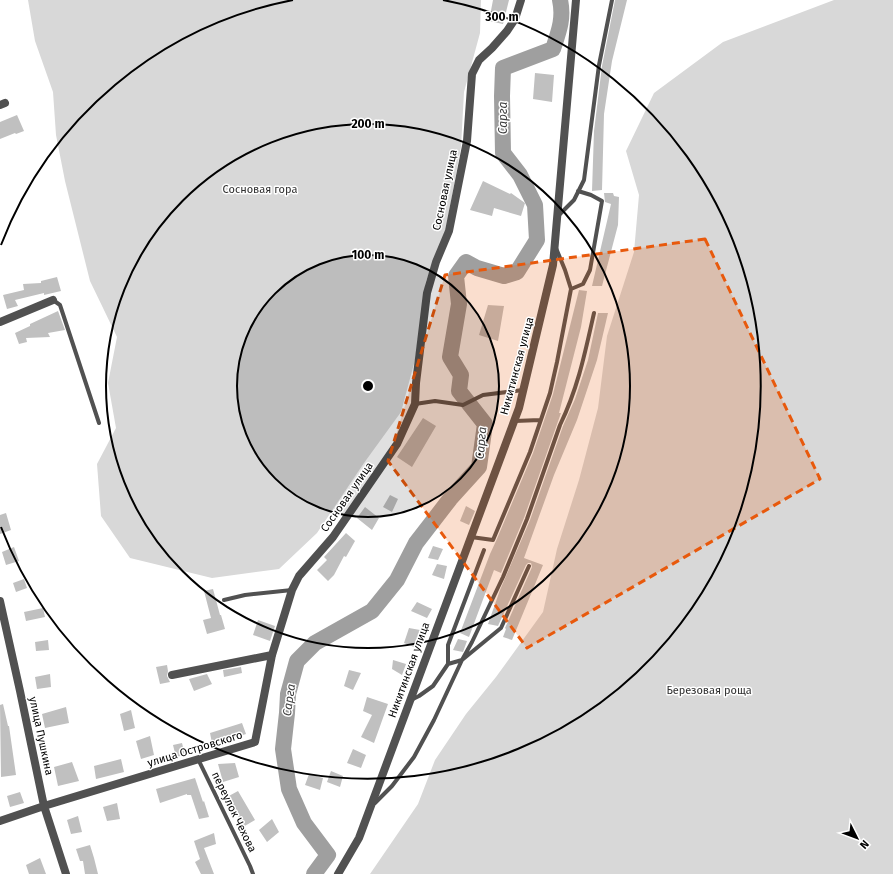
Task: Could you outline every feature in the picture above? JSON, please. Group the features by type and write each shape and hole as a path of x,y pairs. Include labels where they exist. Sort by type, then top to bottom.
{"street":[{"name":"Сосновая улица","path":"299,576 333,537 371,483 397,444 415,404 416,383 427,293 436,262 449,231 467,141 472,74 479,60 492,48 515,19 521,0"},
{"name":"Никитинская улица","path":"338,874 359,838 519,408 524,390 553,265 576,0"},
{"path":"0,322 53,300"},
{"name":"улица Островского","path":"0,821 44,806 255,742 272,655 292,590 299,576"},
{"name":"улица Пушкина","path":"0,601 44,806 66,874"},
{"path":"172,675 272,655"}],"lane":[{"path":"558,216 574,200 584,180 599,65 612,0"},
{"path":"571,290 583,284 590,270 602,201 591,195 578,191"},
{"path":"470,537 493,540 530,452 550,393 571,290 555,246"},
{"path":"53,300 60,305 99,423"},
{"path":"370,807 392,786 414,757 434,720 503,577 527,519 560,425 580,377 594,313"},
{"path":"415,404 435,401 463,405 484,395 524,390"},
{"path":"514,421 540,420"},
{"path":"409,701 433,686 448,664 448,645 484,550"},
{"path":"448,664 462,660 501,628 528,566"},
{"path":"224,600 245,595 292,590"},
{"name":"переулок Чехова","path":"198,759 253,874"}],"highlighted area":[{"path":"705,239 820,479 527,648 388,461 445,275"}],"green space":[{"name":"Сосновая гора","path":"28,0 481,0 480,33 464,92 461,147 446,229 426,281 415,360 401,412 364,463 317,533 279,569 212,578 130,558 101,516 97,464 116,428 108,383 117,337 90,281 65,181 56,135 53,92 35,41"},
{"name":"Березовая роща","path":"834,0 893,0 893,874 370,874 418,804 435,760 466,714 496,677 543,612 557,549 579,480 598,408 607,336 634,252 639,195 626,151 654,93 723,42"}],"building":[{"path":"493,0 509,0 503,24 489,21"},
{"path":"615,0 627,0 612,61 604,114 602,190 592,191 594,131 602,66"},
{"path":"535,73 554,75 552,102 533,99"},
{"path":"17,115 24,131 0,139 0,122"},
{"path":"483,181 510,194 511,193 525,203 521,216 494,208 492,216 470,210"},
{"path":"604,193 613,193 614,196 619,197 618,225 602,286 592,286 611,204 605,202"},
{"path":"57,277 61,291 44,295 44,293 15,300 18,306 7,309 3,295 24,290 23,284 41,283 41,281"},
{"path":"579,290 587,291 581,327 559,413 561,413 524,518 501,573 494,570 469,637 460,633 490,554 533,453 553,394"},
{"path":"488,305 504,306 498,341 479,335"},
{"path":"58,311 65,330 48,333 50,337 26,338 27,342 19,344 15,333"},
{"path":"598,313 608,313 597,360 577,420 554,475 524,558 543,565 512,640 503,637 505,628 532,567 531,563 526,565 498,626 488,624 500,590 530,520 563,426 575,399 588,360"},
{"path":"423,418 436,426 412,467 397,457"},
{"path":"390,495 398,499 392,512 383,507"},
{"path":"466,506 475,511 469,525 460,521"},
{"path":"365,507 379,518 372,530 357,518"},
{"path":"6,513 11,530 0,534 0,515"},
{"path":"346,533 355,541 346,557 344,556 334,575 328,581 317,570 327,560 324,557"},
{"path":"433,546 443,549 438,560 428,558"},
{"path":"14,547 19,561 6,565 2,552"},
{"path":"437,564 447,566 444,579 432,575"},
{"path":"24,579 27,588 16,592 13,583"},
{"path":"213,589 225,629 207,634 203,620 211,618 204,591"},
{"path":"417,602 432,609 427,618 411,611"},
{"path":"43,608 45,617 26,621 24,612"},
{"path":"258,620 275,626 270,641 253,635"},
{"path":"409,628 420,630 414,647 404,643"},
{"path":"458,639 467,641 463,652 453,650"},
{"path":"48,640 49,650 36,651 35,642"},
{"path":"393,660 406,664 402,675 392,669"},
{"path":"167,665 167,676 170,682 160,684 156,667"},
{"path":"241,667 242,673 224,677 223,670"},
{"path":"349,670 361,673 353,690 344,686"},
{"path":"50,674 51,687 37,689 35,677"},
{"path":"207,674 212,684 194,691 189,679"},
{"path":"367,697 388,704 374,743 361,737 372,715 363,711"},
{"path":"3,704 9,726 16,775 1,777 0,705"},
{"path":"66,707 69,723 45,728 42,714"},
{"path":"131,710 135,728 124,731 120,714"},
{"path":"242,723 246,734 212,743 210,733"},
{"path":"150,736 154,755 141,759 136,741"},
{"path":"182,743 185,755 176,757 173,745"},
{"path":"353,749 366,755 361,768 347,763"},
{"path":"121,759 124,772 96,779 94,766"},
{"path":"72,762 79,781 58,786 54,767"},
{"path":"235,763 239,777 223,782 218,764"},
{"path":"331,771 343,776 340,787 327,782"},
{"path":"309,774 323,778 320,790 305,785"},
{"path":"195,778 209,817 199,819 191,795 187,794 160,803 156,789"},
{"path":"238,791 255,820 243,827 227,797"},
{"path":"20,792 24,803 10,807 7,796"},
{"path":"117,803 120,819 107,821 103,807"},
{"path":"78,816 82,832 71,834 67,820"},
{"path":"272,819 279,832 267,842 259,830"},
{"path":"214,833 216,844 204,848 214,874 201,874 195,862 200,859 194,841"},
{"path":"90,845 98,874 85,874 83,861 80,861 76,849"},
{"path":"40,858 46,874 29,874 26,865"}],"waterway":[{"name":"Сарга","path":"314,874 328,855 304,823 289,789 283,749 288,694 297,661 315,643 372,611 397,580 416,543 450,499 479,467 485,424 459,391 461,375 450,357 459,304 456,276 466,262 477,268 504,276 517,272 537,240 535,205 520,175 503,153 503,68 553,49 561,19 560,0"}]}
